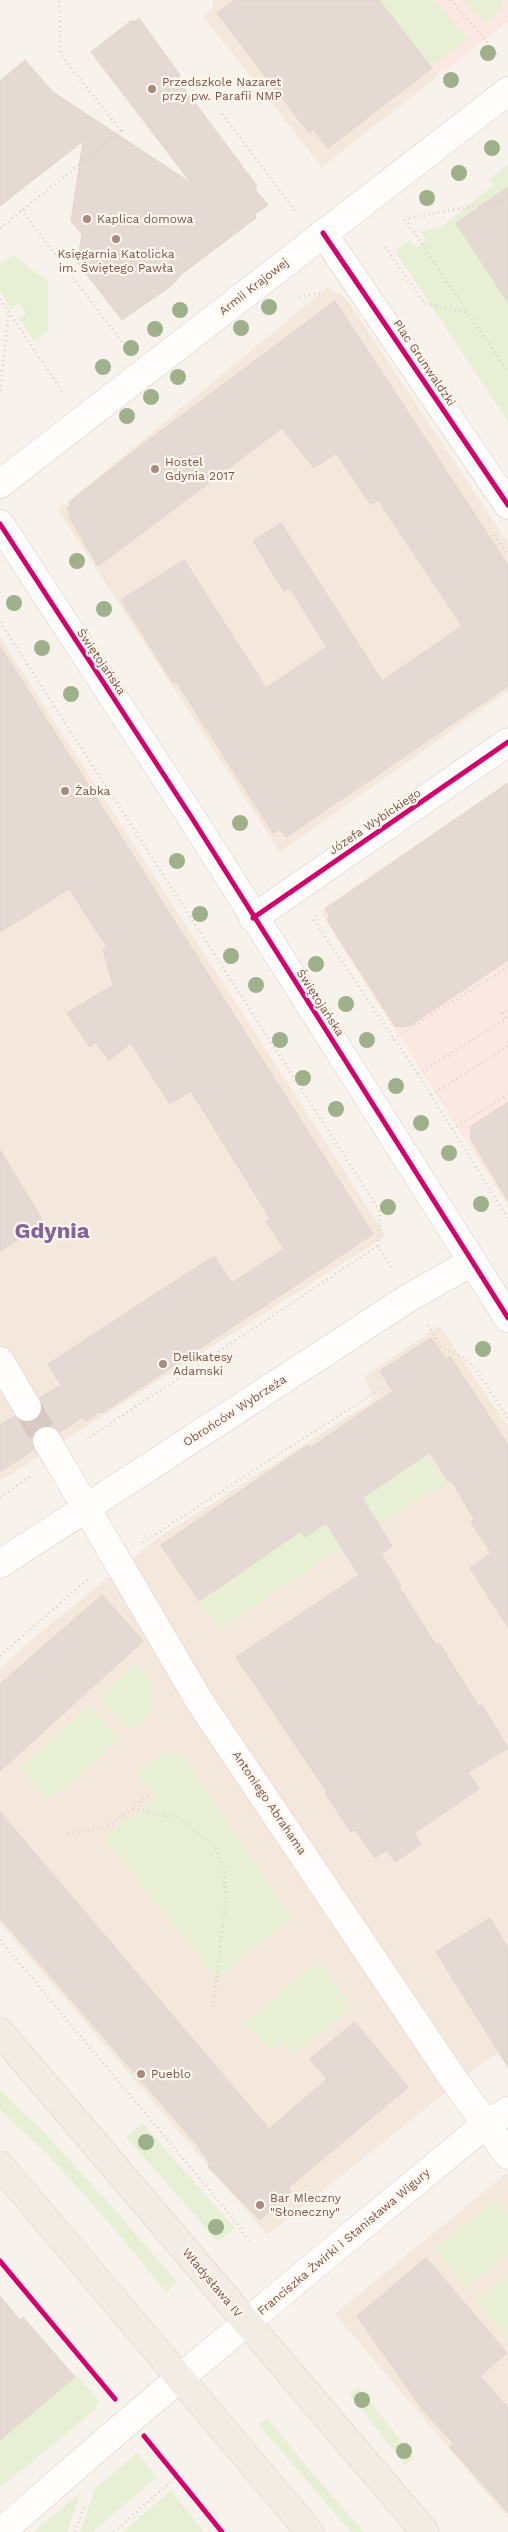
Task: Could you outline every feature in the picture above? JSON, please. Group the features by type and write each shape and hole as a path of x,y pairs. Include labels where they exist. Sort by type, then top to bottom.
{"main road":[{"name":"Władysława IV","path":"0,2032 425,2532"},
{"path":"0,2166 310,2532"}],"street":[{"name":"Armii Krajowej","path":"0,484 508,91"},
{"name":"Plac Grunwaldzki","path":"323,234 508,505"},
{"name":"Świętojańska","path":"0,524 190,815 253,918 508,1318"},
{"name":"Józefa Wybickiego","path":"253,918 508,742"},
{"name":"Obrońców Wybrzeża","path":"0,1564 410,1297 472,1262"},
{"path":"0,1361 27,1407"},
{"name":"Antoniego Abrahama","path":"52,1450 87,1506 200,1702 497,2118 508,2155"},
{"name":"Franciszka Żwirki i Stanisława Wigury","path":"1,2532 180,2378 497,2118"}],"path":[{"path":"0,228 121,130 61,55 60,0"},
{"path":"450,0 498,55"},
{"path":"222,114 295,211"},
{"path":"508,199 405,219 508,372"},
{"path":"21,210 124,344"},
{"path":"385,247 424,303 467,312"},
{"path":"0,299 62,392"},
{"path":"0,391 9,312"},
{"path":"0,622 380,1211 378,1246 394,1270"},
{"path":"320,906 314,920 418,1074 508,1219"},
{"path":"393,1039 508,967"},
{"path":"418,1074 506,1019 502,1013 508,1009"},
{"path":"431,1095 508,1046"},
{"path":"452,1129 508,1095"},
{"path":"0,1497 52,1450 378,1246"},
{"path":"424,1320 442,1348 463,1357 476,1369 508,1419"},
{"path":"137,1545 388,1384"},
{"path":"0,1656 95,1573"},
{"path":"68,1834 109,1826 150,1795"},
{"path":"133,1809 179,1818 215,1846 224,1868 226,1897 213,2007"},
{"path":"0,1940 214,2195 249,2240"},
{"path":"114,2532 177,2476"}],"shaded area":[{"path":"213,0 379,0 438,76 322,167 203,16 213,8"},
{"path":"379,0 508,0 508,22 438,76"},
{"path":"328,287 346,298 508,543 508,691 280,852 58,510"},
{"path":"0,637 386,1236 0,1481"},
{"path":"508,782 508,1206 336,938 320,910"},
{"path":"440,1326 508,1427 508,2047 481,2064 267,2235 0,1923 0,1669 38,1634 155,1540 374,1400 364,1376"},
{"path":"508,2172 508,2518 335,2314"}],"green space":[{"path":"379,0 435,0 468,39 431,67"},
{"path":"463,0 502,0 500,11 485,24"},
{"path":"508,164 508,422 395,251 410,240 416,248 426,239 421,231 443,226 493,185 488,181"},
{"path":"13,255 48,281 48,332 34,341 19,319 26,313 20,303 11,309 0,292 0,264"},
{"path":"420,1451 446,1482 379,1523 219,1629 199,1601 301,1531 306,1537 411,1465"},
{"path":"137,1663 151,1681 153,1703 151,1711 142,1721 134,1727 127,1728 98,1697"},
{"path":"89,1706 120,1739 66,1787 55,1795 47,1797 20,1768"},
{"path":"164,1753 181,1753 292,1918 216,1978 103,1837 157,1798 138,1774"},
{"path":"321,1965 351,2008 293,2054 281,2041 271,2051 245,2023 309,1968"},
{"path":"0,2090 44,2132 177,2282 166,2292 104,2217 48,2155 0,2110"},
{"path":"142,2123 235,2228 218,2242 126,2137"},
{"path":"495,2200 508,2218 508,2253 466,2287 435,2249"},
{"path":"508,2275 508,2339 476,2300"},
{"path":"77,2375 98,2400 96,2409 0,2488 0,2440"},
{"path":"359,2387 414,2458 405,2465 349,2394"},
{"path":"267,2418 364,2532 351,2532 259,2425"},
{"path":"137,2453 157,2477 92,2532 80,2532 95,2489"},
{"path":"171,2490 204,2532 123,2532"},
{"path":"81,2492 67,2532 33,2532"}],"building":[{"path":"235,0 379,0 432,68 328,148 313,129 309,133 217,13"},
{"path":"139,18 180,75 178,80 257,186 254,188 268,205 255,214 256,218 183,273 171,286 122,320 77,262 82,234 71,221 83,141 0,206 0,81 25,60 53,92 191,183 91,52 132,20 134,22"},
{"path":"508,187 508,302 456,223"},
{"path":"335,301 508,565 508,686 286,837 280,829 273,833 176,681 173,683 121,600 184,560 266,688 327,647 290,588 284,591 253,541 281,523 382,681 462,626 378,500 371,505 336,453 314,468 282,428 98,566 68,515 70,514 67,508 71,505 69,502 130,454"},
{"path":"0,646 373,1234 102,1413 100,1411 86,1421 82,1417 60,1432 47,1425 39,1428 34,1433 31,1441 34,1449 0,1472 0,1425 14,1416 20,1421 27,1423 35,1420 41,1414 43,1407 40,1398 61,1385 48,1364 214,1256 232,1283 284,1249 266,1221 270,1218 191,1091 170,1104 131,1043 109,1060 95,1042 90,1047 67,1013 113,985 103,949 107,947 69,889 0,932"},
{"path":"508,783 508,960 411,1025 404,1027 395,1026 327,920 330,917 325,909"},
{"path":"508,1102 508,1201 471,1140 470,1127"},
{"path":"0,1150 45,1224 0,1251"},
{"path":"431,1338 446,1359 450,1356 508,1445 508,1627 470,1568 491,1553 471,1522 474,1519 451,1480 448,1481 430,1452 362,1498 392,1546 381,1554 401,1586 399,1587 436,1645 439,1643 479,1707 482,1705 508,1748 468,1772 479,1789 414,1833 421,1844 395,1862 387,1850 375,1858 355,1829 351,1832 325,1793 327,1792 236,1657 359,1575 326,1523 305,1537 301,1531 199,1601 161,1545 308,1445 310,1448 393,1391 380,1371"},
{"path":"102,1595 143,1641 0,1771 0,1684"},
{"path":"0,1812 269,2129 327,2079 310,2059 355,2022 408,2087 288,2188 291,2191 260,2220 208,2167 210,2164 198,2146 0,1918"},
{"path":"490,1918 508,1948 508,2067 436,1952"},
{"path":"426,2258 507,2353 480,2376 508,2408 508,2513 450,2447 454,2444 423,2410 357,2316"},
{"path":"0,2296 20,2320 23,2317 75,2377 0,2440"}],"tunnel":[{"path":"27,1407 47,1441"}],"cycle path":[{"path":"323,233 508,505"},
{"path":"0,524 190,815 508,1318"},
{"path":"253,918 508,742"},
{"path":"0,2261 115,2399"},
{"path":"144,2436 222,2532"}],"place":[{"name":"Przedszkole Nazaret przy pw. Parafii NMP","path":"152,89"},
{"name":"Kaplica domowa","path":"87,219"},
{"name":"Księgarnia Katolicka im. Świętego Pawła","path":"116,239"},
{"name":"Hostel Gdynia 2017","path":"155,469"},
{"name":"Żabka","path":"65,791"},
{"name":"Delikatesy Adamski","path":"163,1364"},
{"name":"Pueblo","path":"141,2074"},
{"name":"Bar Mleczny \"Słoneczny\"","path":"260,2205"}],"district":[{"name":"Gdynia","path":"52,1232"}]}
